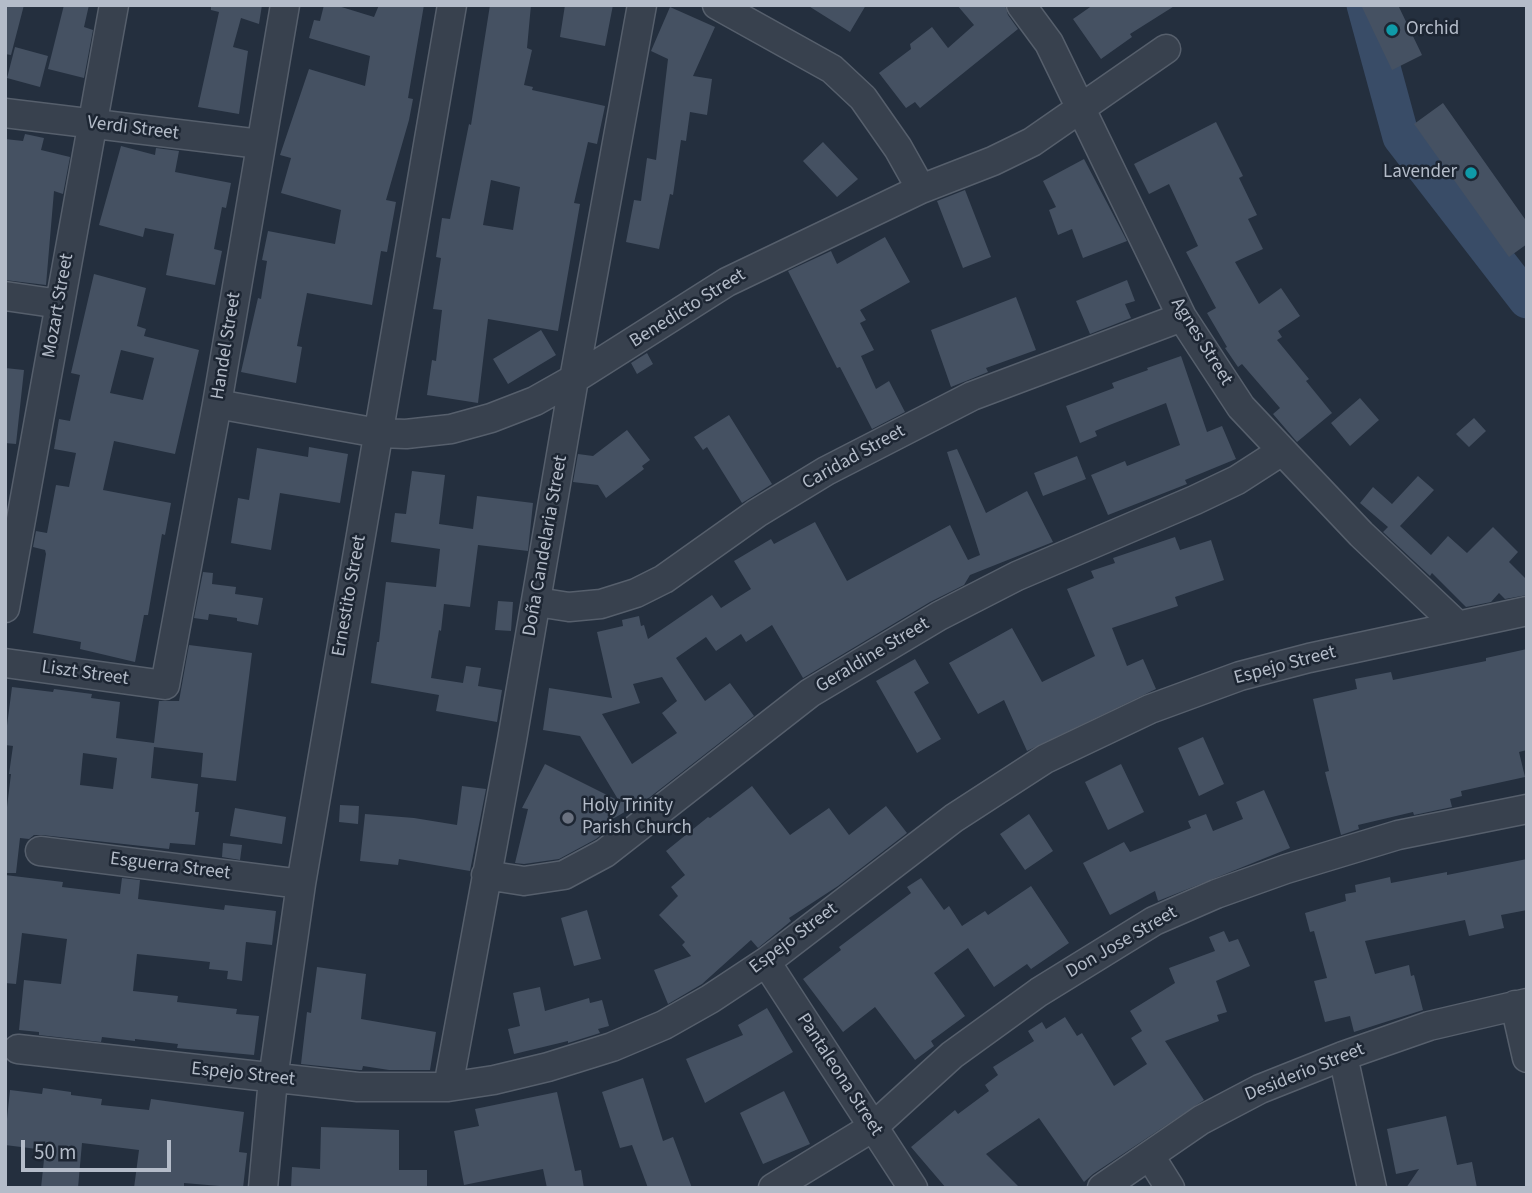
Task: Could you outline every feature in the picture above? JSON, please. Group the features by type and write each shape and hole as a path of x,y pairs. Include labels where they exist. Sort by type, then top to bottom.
{"street":[{"name":"Mozart Street","path":"5,608 17,478 60,303 114,5"},
{"name":"Handel Street","path":"165,685 217,404 285,5"},
{"name":"Ernestito Street","path":"263,1188 273,1079 301,884 452,5"},
{"name":"Doña Candelaria Street","path":"448,1087 642,5"},
{"path":"717,5 832,69 863,98 898,148 921,189"},
{"name":"Agnes Street","path":"1021,5 1049,43 1182,317 1241,407 1361,534 1457,625"},
{"name":"Benedicto Street","path":"217,404 378,433 406,434 451,429 491,418 535,401 727,282 921,189 1032,142 1166,49"},
{"name":"Verdi Street","path":"5,113 260,144"},
{"path":"5,296 60,303"},
{"name":"Caridad Street","path":"537,602 569,607 601,604 636,593 664,579 757,513 803,485 972,396 1182,317"},
{"name":"Geraldine Street","path":"486,874 524,881 564,875 605,853 810,693 916,630 1017,576 1237,480 1282,451"},
{"name":"Espejo Street","path":"18,1049 358,1087 448,1087 526,1072 612,1047 664,1025 710,999 766,962 943,826 1045,759 1150,709 1240,676 1309,658 1527,611"},
{"name":"Liszt Street","path":"5,663 165,685"},
{"name":"Don Jose Street","path":"773,1188 873,1127 942,1064 1039,992 1154,921 1216,894 1286,869 1398,835 1527,809"},
{"name":"Esguerra Street","path":"40,851 301,884"},
{"name":"Pantaleona Street","path":"766,962 913,1188"},
{"path":"1521,1004 1527,1058"},
{"name":"Desiderio Street","path":"1102,1188 1202,1120 1260,1089 1429,1026 1521,1004"},
{"path":"1343,1056 1372,1188"},
{"path":"1150,1156 1170,1188"}],"building":[{"path":"5,5 24,5 11,55 5,54"},
{"path":"64,5 89,5 84,27 93,30 84,78 48,69"},
{"path":"211,5 262,5 259,24 241,18 233,47 248,51 239,114 198,107 219,12 211,10"},
{"path":"324,5 335,5 374,17 379,5 424,5 408,98 413,99 409,120 386,200 396,202 387,252 381,251 372,305 307,293 297,346 302,347 296,383 241,372 258,298 261,299 267,261 262,260 268,231 335,244 341,210 281,193 291,158 280,155 309,69 365,86 370,56 309,38 314,20 320,21"},
{"path":"490,5 531,5 527,48 532,50 524,85 533,87 532,90 605,106 597,144 588,142 574,203 580,204 558,331 488,319 478,403 427,395 432,360 436,361 442,310 433,309 441,258 436,257 442,218 450,219 469,124 471,125","holes":["491,180 520,187 513,230 483,225"]},
{"path":"565,5 613,5 605,46 560,37"},
{"path":"807,5 866,5 850,32"},
{"path":"957,5 1005,5 1008,15 1018,29 920,108 915,102 906,108 879,73 911,49 910,44 932,27 948,48 974,25"},
{"path":"1093,5 1176,5 1130,34 1132,37 1101,59 1073,19"},
{"name":"Orchid","path":"1361,5 1398,5 1422,55 1392,70"},
{"path":"670,7 715,27 693,76 712,79 707,115 690,112 686,141 681,140 673,195 670,194 659,249 626,242 634,200 641,201 647,158 656,160 668,59 651,51"},
{"path":"15,47 48,56 40,87 7,78"},
{"name":"Lavender","path":"1443,103 1527,222 1527,244 1509,257 1414,124"},
{"path":"1216,122 1243,176 1239,178 1257,215 1248,219 1263,249 1235,262 1259,304 1281,288 1300,316 1278,331 1282,337 1277,340 1332,413 1297,442 1273,414 1280,408 1242,364 1238,367 1207,313 1216,308 1186,252 1198,246 1169,184 1149,194 1134,164"},
{"path":"25,134 44,138 41,150 70,157 63,194 54,191 46,285 5,280 5,139 23,141"},
{"path":"823,142 858,179 837,197 803,161"},
{"path":"121,146 155,155 156,148 179,151 175,172 231,183 226,208 222,207 214,249 222,251 215,285 166,275 174,234 145,228 143,237 99,225"},
{"path":"1084,159 1127,241 1083,258 1072,229 1058,235 1049,210 1056,207 1043,181"},
{"path":"965,190 991,257 963,268 937,201"},
{"path":"885,237 910,282 860,310 866,320 860,323 874,350 861,356 876,389 889,381 905,412 872,429 840,367 837,368 788,271 831,251 837,264"},
{"path":"94,274 146,288 137,326 146,329 144,336 199,350 175,454 114,441 103,490 171,503 165,535 162,534 148,615 144,615 135,662 80,649 81,642 33,633 46,554 45,550 33,547 36,531 47,533 56,485 69,487 76,453 54,449 59,419 70,421 80,375 71,373","holes":["121,350 154,358 143,400 110,393"]},
{"path":"1127,280 1135,301 1125,304 1131,318 1090,334 1076,301"},
{"path":"1016,297 1036,350 986,368 988,372 951,387 931,330"},
{"path":"541,330 556,355 508,384 493,359"},
{"path":"647,353 653,364 637,374 631,363"},
{"path":"1181,356 1207,432 1222,426 1236,459 1185,480 1187,484 1108,515 1091,475 1125,461 1127,466 1180,445 1166,403 1095,431 1097,436 1080,443 1066,406 1114,388 1112,383"},
{"path":"5,368 24,370 16,444 5,443"},
{"path":"1360,398 1379,420 1350,446 1331,423"},
{"path":"729,415 772,484 742,503 707,447 703,450 694,437"},
{"path":"1474,418 1486,431 1469,447 1456,434"},
{"path":"627,430 650,460 642,466 644,469 606,498 598,485 573,482 578,454 593,456"},
{"path":"309,447 348,454 340,503 280,493 271,550 231,543 238,498 249,500 257,448 308,457"},
{"path":"957,449 986,513 1027,491 1053,542 970,575 964,585 930,602 803,678 772,625 746,642 741,634 716,651 706,637 676,658 705,701 730,683 754,716 650,797 611,820 614,825 596,839 559,859 515,863 528,809 522,808 545,764 619,801 580,736 543,730 549,688 612,698 597,632 623,626 622,620 639,616 648,639 712,595 721,608 751,589 734,561 771,539 774,544 815,522 847,581 950,525 968,560 980,555 947,452","holes":["662,677 677,701 662,713 677,733 632,764 602,714 640,703 633,684"]},
{"path":"1077,456 1086,479 1043,496 1034,473"},
{"path":"412,471 445,475 439,524 473,529 477,496 533,503 528,551 478,545 470,607 444,604 431,678 463,683 466,666 481,668 478,686 502,690 497,722 436,711 439,695 371,683 386,582 436,587 440,549 391,542 395,513 406,514"},
{"path":"1418,476 1434,490 1400,526 1431,555 1448,536 1467,553 1493,527 1518,552 1509,562 1527,580 1527,595 1505,599 1499,593 1491,602 1466,607 1432,573 1430,576 1383,532 1388,527 1360,503 1373,487 1392,504"},
{"path":"1175,537 1180,550 1211,540 1224,580 1175,597 1178,606 1112,628 1127,666 1143,659 1156,689 1027,751 1004,700 978,714 949,663 1012,628 1042,682 1095,656 1067,589 1094,578 1091,571 1115,563 1113,558"},
{"path":"203,572 213,573 212,584 236,587 235,594 263,598 258,625 237,621 237,618 209,614 208,620 194,618"},
{"path":"498,601 513,602 511,631 495,630"},
{"path":"189,645 252,653 236,781 201,777 203,753 154,747 151,778 198,784 195,812 199,812 195,845 170,843 169,849 34,835 29,839 20,838 16,873 5,873 5,807 13,746 5,745 5,741 12,687 92,694 91,698 120,702 116,738 154,743 159,701 179,701","holes":["83,753 117,758 113,789 80,785"]},
{"path":"1527,649 1527,750 1519,752 1525,777 1461,791 1462,796 1450,799 1452,807 1414,815 1413,812 1358,825 1359,829 1341,835 1325,772 1329,771 1313,699 1357,689 1355,679 1391,672 1393,680 1486,661 1486,658"},
{"path":"915,659 929,683 914,692 941,739 917,753 876,681"},
{"path":"1203,737 1224,784 1199,796 1178,748"},
{"path":"1121,764 1144,812 1108,830 1085,782"},
{"path":"462,786 486,789 470,871 399,859 398,865 360,861 365,814 457,825"},
{"path":"752,786 790,835 829,808 849,835 886,806 907,833 838,886 789,918 791,921 758,948 751,940 702,984 668,1004 654,970 691,956 682,945 685,942 659,915 678,896 671,887 685,875 666,851"},
{"path":"1264,790 1290,848 1158,901 1155,891 1110,915 1083,863 1124,842 1130,852 1191,828 1188,821 1206,814 1213,831 1243,819 1236,802"},
{"path":"340,805 359,806 358,824 339,822"},
{"path":"235,808 286,817 282,844 230,836"},
{"path":"1029,814 1053,851 1025,870 1000,834"},
{"path":"223,843 242,845 240,860 222,857"},
{"path":"1527,859 1527,910 1501,915 1504,928 1469,936 1465,920 1365,941 1375,974 1409,965 1423,1010 1354,1032 1350,1016 1325,1022 1314,981 1327,978 1314,931 1310,932 1305,913 1346,901 1345,894 1356,892 1355,885 1390,877 1391,883 1447,872 1447,875"},
{"path":"5,875 63,882 62,887 120,894 122,878 140,880 138,899 224,910 225,905 276,911 272,945 246,942 242,981 227,979 228,971 209,969 210,962 137,954 133,991 178,996 177,1002 237,1009 236,1014 259,1016 254,1055 177,1048 178,1044 135,1039 102,1037 101,1042 19,1030 24,980 61,984 67,939 22,933 16,984 5,983"},
{"path":"921,878 944,910 949,906 962,926 985,911 988,915 1031,886 1069,943 1031,969 1027,964 994,987 968,948 934,973 965,1016 931,1041 934,1046 915,1060 875,1007 843,1032 803,979 841,950 839,947 911,893 907,887"},
{"path":"587,910 601,959 574,966 561,918"},
{"path":"1224,931 1229,942 1238,939 1250,966 1216,981 1227,1012 1217,1015 1219,1021 1165,1041 1204,1100 1084,1182 1039,1118 986,1154 1020,1188 946,1188 911,1147 955,1110 958,1114 989,1091 985,1085 998,1075 993,1067 1034,1041 1028,1031 1042,1022 1046,1029 1065,1017 1077,1036 1082,1033 1114,1086 1147,1064 1131,1038 1142,1031 1130,1011 1175,983 1169,968 1215,951 1209,937"},
{"path":"317,967 366,974 361,1019 436,1032 430,1070 389,1070 363,1066 362,1070 359,1070 301,1064 307,1012 311,1013"},
{"path":"540,987 545,1011 589,998 590,1003 602,1000 609,1026 598,1029 600,1033 568,1043 514,1054 508,1029 520,1026 513,993"},
{"path":"767,1008 793,1052 705,1103 686,1059 743,1035 738,1025"},
{"path":"643,1078 663,1141 673,1137 692,1188 648,1188 632,1145 620,1148 602,1092"},
{"path":"43,1088 102,1099 101,1105 149,1110 151,1099 244,1112 239,1152 247,1153 243,1188 184,1183 184,1188 134,1188 139,1150 82,1143 78,1188 41,1188 45,1150 5,1145 5,1138 10,1090 42,1094"},
{"path":"784,1091 810,1144 763,1164 740,1113"},
{"path":"557,1092 575,1171 581,1170 584,1188 547,1188 543,1169 464,1185 454,1131 479,1126 475,1109"},
{"path":"1446,1116 1457,1165 1472,1162 1477,1188 1406,1188 1419,1169 1396,1174 1387,1129"},
{"path":"321,1127 399,1130 399,1170 427,1170 427,1188 291,1188 292,1167 320,1169"}],"waterway":[{"path":"1365,5 1401,137 1527,300"}],"place":[{"name":"Orchid","path":"1392,30"},
{"name":"Lavender","path":"1471,173"},
{"name":"Holy Trinity Parish Church","path":"568,818"}]}
